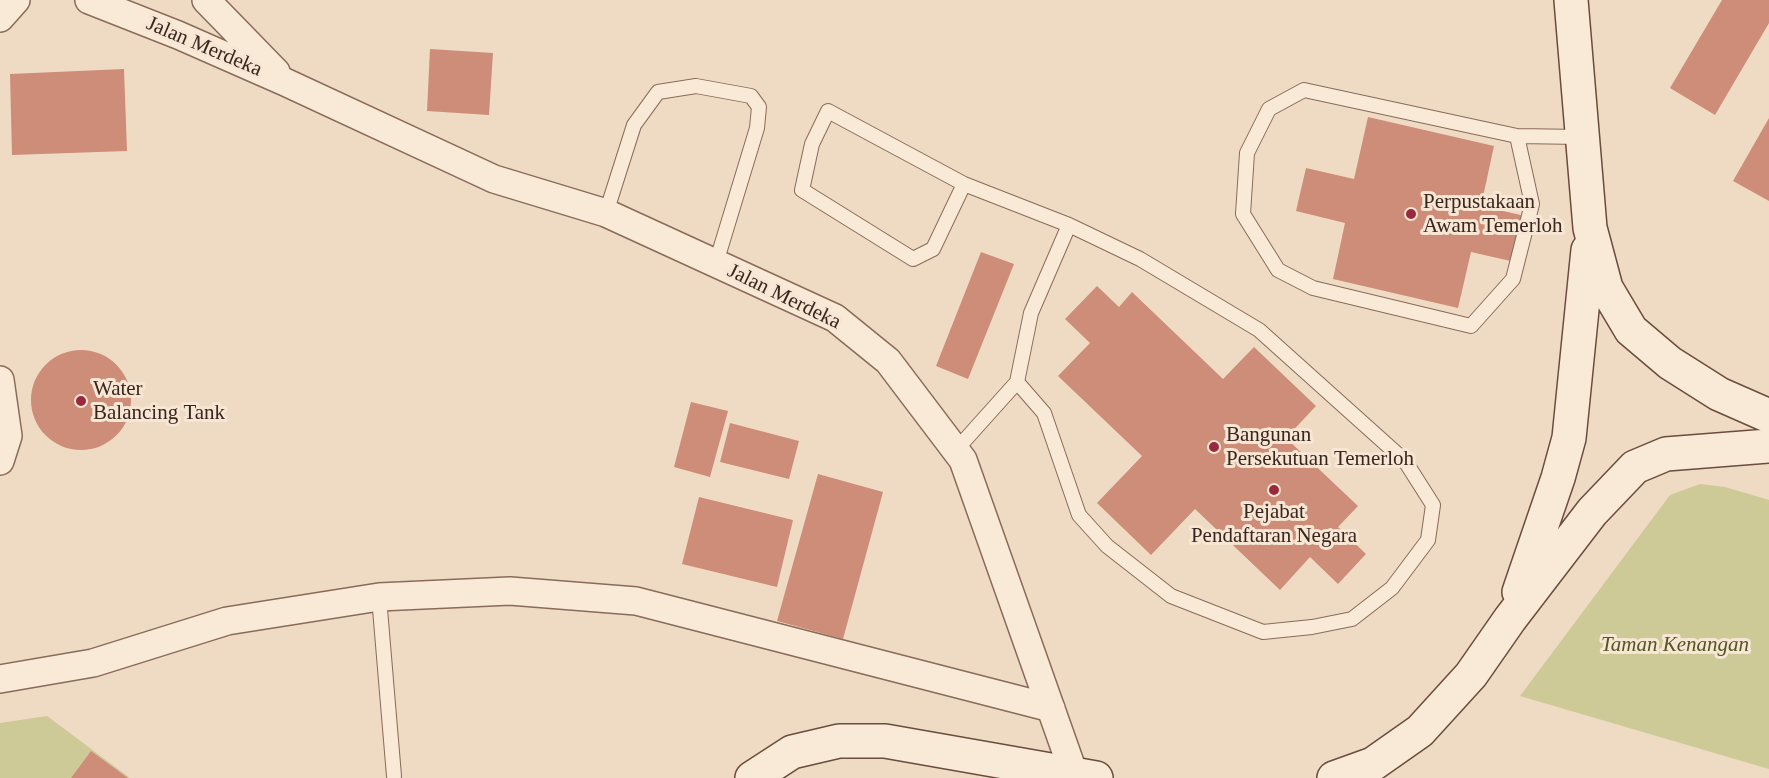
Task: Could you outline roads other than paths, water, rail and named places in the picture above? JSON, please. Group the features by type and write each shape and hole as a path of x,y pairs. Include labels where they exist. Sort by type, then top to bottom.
{"main road":[{"path":"1571,0 1590,228 1606,288 1631,330 1670,363 1719,394 1769,416"},
{"path":"1509,619 1558,478 1569,438 1590,228"},
{"path":"1334,778 1373,764 1420,731 1471,675 1509,619 1592,512 1635,466 1666,454 1685,451 1769,446"},
{"path":"752,778 792,752 839,741 885,741 1085,776"}],"street":[{"path":"0,18 16,0"},
{"name":"Jalan Merdeka","path":"89,0 178,35 285,82 494,179 606,213 835,318 888,361 963,460 1051,708 1085,776"},
{"name":"Jalan Merdeka","path":"206,0 285,82"},
{"path":"0,380 8,436 0,461"},
{"path":"0,679 93,663 227,621 379,597 510,591 636,601 1051,708"}],"lane":[{"path":"606,213 634,125 658,92 696,86 751,96 759,107 757,128 716,263"},
{"path":"1517,136 1532,204 1513,279 1471,326 1313,288 1278,270 1243,214 1247,153 1269,109 1304,90 1517,136 1581,137"},
{"path":"964,184 933,249 913,259 802,190 812,144 828,111 964,184 1069,225 1140,259 1258,330 1405,461 1433,504 1428,540 1392,588 1352,619 1263,632 1170,596 1107,546 1079,515 1044,413 1017,382"},
{"path":"956,450 1017,382 1031,313 1069,225"},
{"path":"379,597 394,776"}],"place":[{"name":"Perpustakaan Awam Temerloh","path":"1411,214"},
{"name":"Water Balancing Tank","path":"81,401"},
{"name":"Bangunan Persekutuan Temerloh","path":"1214,447"},
{"name":"Pejabat Pendaftaran Negara","path":"1274,490"}],"park label":[{"name":"Taman Kenangan","path":"1675,645"}]}
